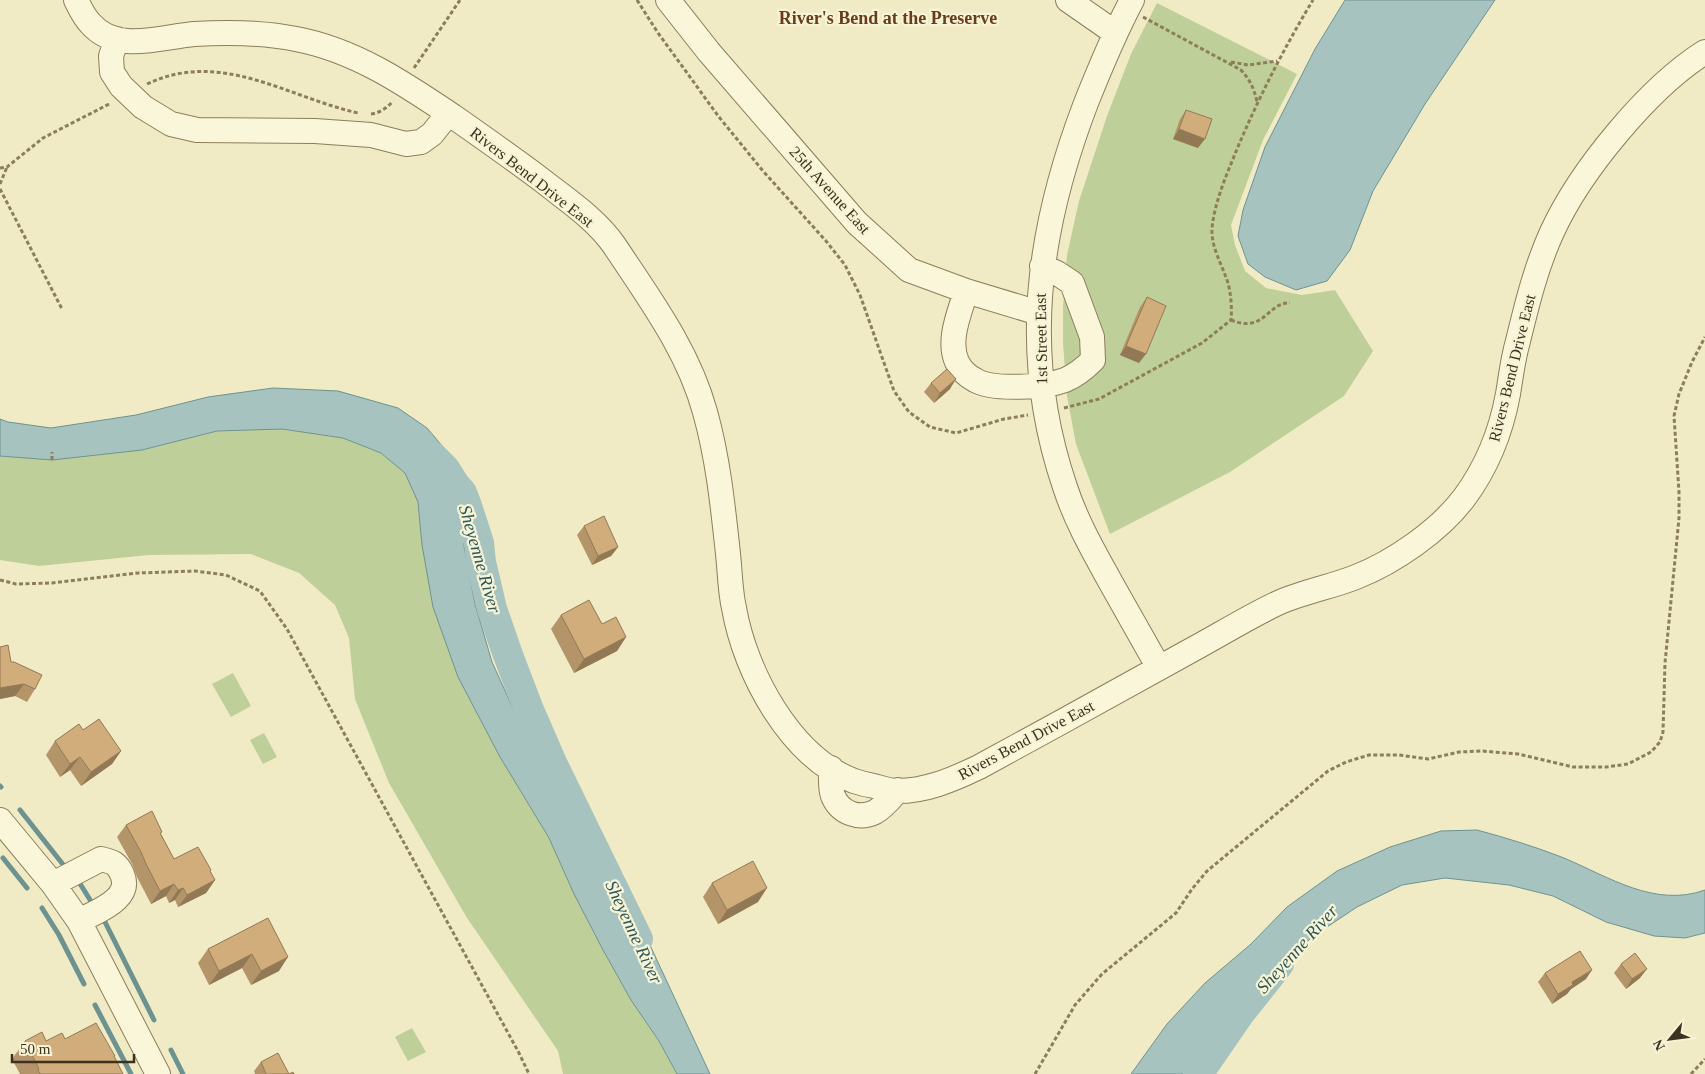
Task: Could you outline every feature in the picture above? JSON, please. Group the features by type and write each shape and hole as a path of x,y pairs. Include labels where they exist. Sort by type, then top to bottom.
{"street":[{"name":"Rivers Bend Drive East","path":"76,0 91,25 102,33 117,39 142,42 188,35 226,32 260,33 300,39 354,57 404,83 513,158 585,214 609,239 658,313 685,359 705,411 718,472 734,608 745,652 768,702 792,735 817,759 853,781 891,791 915,789 947,782 979,768 1280,602 1357,577 1393,559 1433,530 1462,500 1484,468 1499,433 1525,309 1552,232 1575,191 1636,112 1664,82 1705,52"},
{"name":"25th Avenue East","path":"668,0 709,52 857,223 909,270 966,291 1038,313"},
{"path":"1068,0 1114,32"},
{"name":"1st Street East","path":"1130,4 1114,32 1068,155 1058,190 1042,266 1038,313 1042,384 1050,431 1065,487 1076,517 1089,544 1158,668"},
{"path":"117,39 111,56 112,72 128,94 142,107 171,124 197,130 315,131 372,136 406,144 421,142 432,134 448,114"},
{"path":"966,291 954,332 954,351 963,372 976,381 996,386 1042,384 1065,380 1082,371 1094,360 1092,337 1072,283 1042,266"},
{"path":"831,768 833,796 842,808 850,814 865,816 876,812 898,790"},
{"path":"0,820 53,884 80,921 158,1074"},
{"path":"53,884 101,859 115,862 118,865 125,880 124,891 113,902 80,921"}],"path":[{"path":"416,65 460,0"},
{"path":"637,0 658,33 719,117 763,171 845,265 860,295 894,391 909,412 930,427 956,433 1004,419 1025,416"},
{"path":"1065,408 1106,396 1202,343 1231,320 1232,309 1228,284 1214,246 1212,230 1216,203 1257,102 1313,0"},
{"path":"1130,4 1241,70 1254,88 1257,102"},
{"path":"1228,62 1248,65 1278,61"},
{"path":"0,184 7,167 43,138 154,81 189,71 226,72 363,114 377,113 389,106 396,96"},
{"path":"0,168 7,167"},
{"path":"0,189 62,309"},
{"path":"1231,320 1240,324 1255,322 1264,318 1283,302 1290,302"},
{"path":"1035,1074 1075,1005 1102,974 1176,913 1192,889 1208,871 1328,771 1346,762 1369,756 1399,755 1428,759 1459,752 1482,751 1518,754 1573,768 1628,764 1651,752 1660,742 1662,732 1665,662 1678,518 1679,492 1674,416 1679,394 1705,337"},
{"path":"52,452 52,460"},
{"path":"0,580 16,584 52,583 138,573 195,571 226,575 260,591 287,629 529,1074"},
{"path":"1691,1074 1705,1059"}],"green space":[{"path":"1157,3 1297,74 1263,140 1231,225 1235,245 1245,271 1266,288 1302,295 1335,290 1373,351 1344,396 1230,472 1110,534 1076,444 1067,396 1063,343 1063,307 1067,255 1079,201 1107,116 1131,54"},
{"path":"282,429 343,438 381,453 405,473 418,502 422,545 500,757 549,838 574,894 603,950 631,1000 659,1041 677,1074 563,1074 558,1051 467,918 389,783 355,699 349,638 335,605 299,573 251,554 149,555 39,566 0,560 0,456 52,460 142,450 217,431"},
{"path":"233,673 251,706 231,717 212,684"},
{"path":"264,733 277,757 263,764 250,740"},
{"path":"412,1028 426,1052 408,1061 395,1037"}],"water":[{"path":"1345,0 1495,0 1425,104 1373,191 1350,250 1327,281 1296,290 1265,277 1248,264 1238,236 1243,210 1265,147 1315,49"},
{"path":"273,388 338,391 398,408 427,428 449,454 460,495 464,546 475,604 492,662 529,744 573,825 606,882 642,928 710,1074 677,1074 659,1041 631,1000 603,950 574,894 549,838 500,757 458,677 433,607 422,545 418,502 405,473 381,453 343,438 282,429 217,431 142,450 52,460 0,456 0,419 8,422 51,428 136,415 208,397"},
{"path":"1477,830 1543,850 1615,881 1650,893 1686,895 1705,890 1705,933 1685,938 1654,936 1606,922 1553,896 1509,885 1445,878 1402,885 1357,907 1312,937 1274,973 1235,1018 1195,1074 1131,1074 1167,1024 1205,983 1251,944 1287,907 1337,871 1390,847 1441,831"}],"building":[{"path":"1186,110 1212,119 1205,139 1179,129"},
{"path":"1147,297 1166,306 1146,354 1126,346"},
{"path":"947,369 956,379 940,393 931,383"},
{"path":"604,516 618,547 598,556 584,526"},
{"path":"589,600 602,624 616,617 626,637 584,659 561,615"},
{"path":"8,645 11,662 42,675 35,689 24,684 0,688 0,647"},
{"path":"99,719 121,751 91,772 80,757 70,764 55,741 79,724 83,730"},
{"path":"152,811 162,832 160,833 174,859 198,847 215,880 187,895 183,888 178,890 174,884 160,891 126,825"},
{"path":"753,861 767,888 727,910 712,883"},
{"path":"268,918 288,957 261,971 252,954 219,971 208,949"},
{"path":"1580,951 1592,970 1572,982 1573,985 1558,994 1545,973"},
{"path":"1635,953 1647,969 1632,979 1621,964"},
{"path":"96,1023 123,1074 40,1074 25,1041 42,1032 46,1041 62,1033 65,1039"},
{"path":"278,1053 289,1074 266,1074 261,1062"}],"waterway":[{"name":"Sheyenne River","path":"432,456 445,469 462,493 479,543 481,562 492,609 529,710 552,763 638,939"},
{"path":"20,810 65,867"},
{"path":"3,858 27,888"},
{"path":"79,882 92,903"},
{"path":"42,908 59,935 84,984"},
{"path":"104,920 154,1020"},
{"name":"Sheyenne River","path":"1198,1074 1240,1013 1279,964"},
{"path":"95,1005 131,1074"},
{"path":"171,1050 183,1074"}],"district":[{"name":"River's Bend at the Preserve","path":"888,18"}]}
